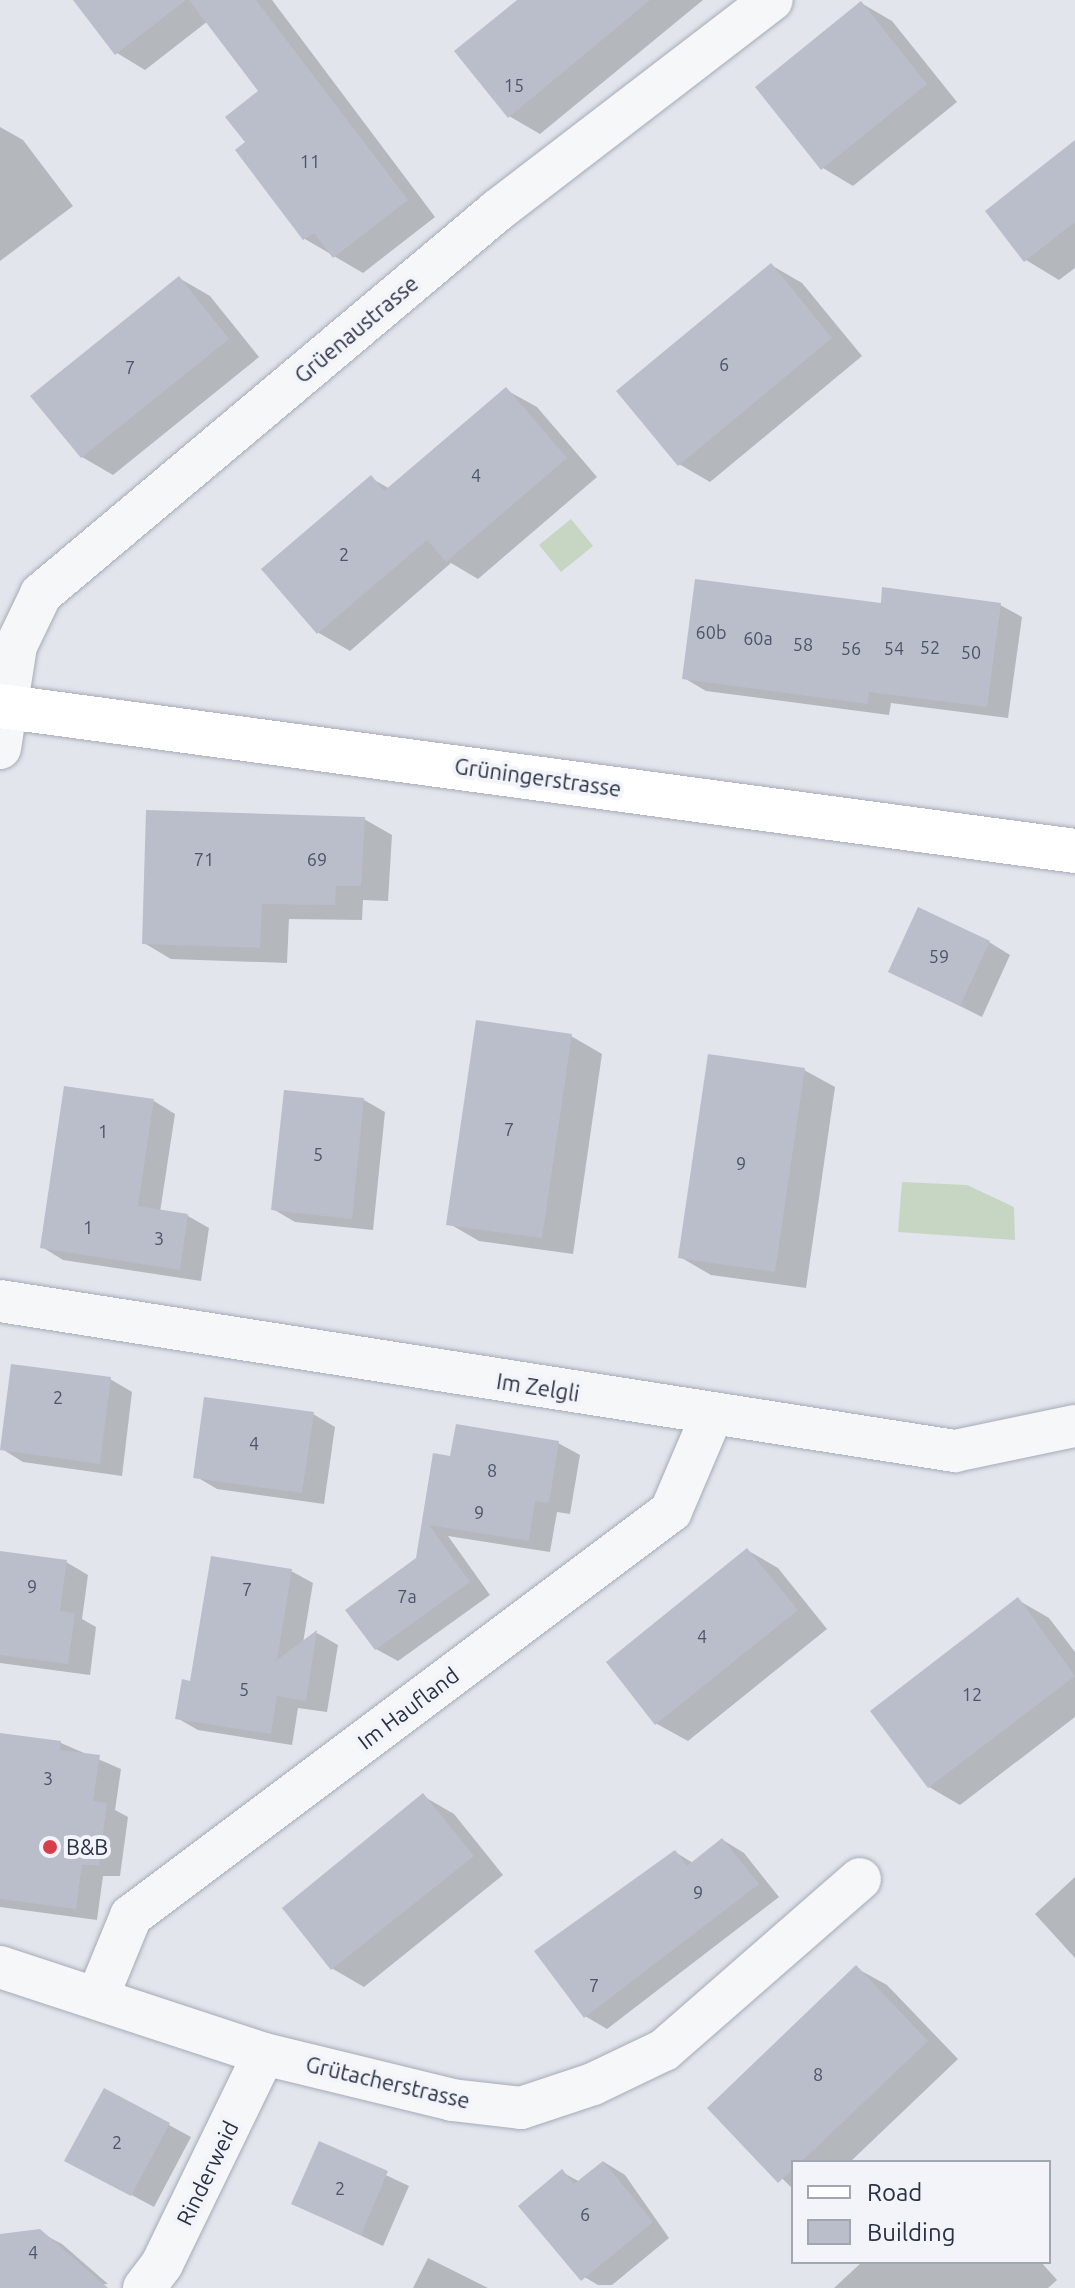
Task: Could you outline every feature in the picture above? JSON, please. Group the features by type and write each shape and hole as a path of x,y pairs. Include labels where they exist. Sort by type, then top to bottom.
{"main road":[{"name":"Grüningerstrasse","path":"2,720 1075,851"}],"street":[{"name":"Grüenaustrasse","path":"2,720 16,646 41,594 498,210 772,0"},
{"name":"Im Zelgli","path":"0,1301 955,1451 1075,1426"},
{"name":"Im Haufland","path":"98,1996 131,1916 671,1511 712,1415"},
{"name":"Grütacherstrasse","path":"0,1967 98,1996 264,2054 452,2100 521,2108 593,2084 664,2050 860,1879"},
{"name":"Rinderweid","path":"144,2288 162,2264 264,2054"}],"green space":[{"path":"571,519 593,546 561,572 539,545"},
{"path":"902,1182 967,1185 1014,1207 1015,1240 898,1232"}],"building":[{"path":"73,0 186,0 115,55"},
{"path":"189,0 256,0 408,200 333,258 314,233 303,240 235,150 245,142 225,117 258,91"},
{"path":"517,0 650,0 508,118 454,51"},
{"path":"861,1 927,84 821,170 755,87"},
{"path":"1075,140 1075,222 1024,262 985,211"},
{"path":"771,263 832,338 678,466 616,391"},
{"path":"179,276 229,339 81,458 30,396"},
{"path":"506,387 567,458 446,562 427,540 317,634 261,569 371,475 384,491"},
{"path":"695,579 881,603 882,587 1001,603 987,707 869,692 868,704 682,679"},
{"path":"146,810 365,817 361,886 336,886 335,905 262,904 260,948 142,944"},
{"path":"918,907 990,941 960,1006 888,972"},
{"path":"476,1020 572,1034 542,1238 446,1225"},
{"path":"708,1054 805,1068 775,1272 678,1258"},
{"path":"64,1086 154,1099 138,1206 188,1214 180,1270 40,1248"},
{"path":"284,1090 364,1098 352,1219 271,1210"},
{"path":"11,1364 111,1377 100,1464 0,1450"},
{"path":"204,1397 314,1412 302,1493 193,1478"},
{"path":"456,1424 559,1441 549,1503 535,1501 529,1541 429,1525 470,1582 375,1650 345,1610 416,1558 433,1453 450,1456"},
{"path":"747,1548 798,1610 655,1725 606,1662"},
{"path":"0,1551 67,1560 60,1611 75,1613 68,1664 0,1655"},
{"path":"211,1556 292,1569 277,1660 317,1630 306,1701 277,1696 271,1734 175,1719 182,1679 190,1681"},
{"path":"1018,1597 1075,1676 928,1788 870,1711"},
{"path":"0,1733 61,1741 60,1750 100,1755 93,1801 107,1803 99,1865 82,1865 76,1909 0,1899"},
{"path":"423,1793 474,1856 331,1970 282,1908"},
{"path":"722,1838 759,1884 584,2018 534,1951 675,1850 687,1866"},
{"path":"856,1965 928,2041 803,2160 791,2160 791,2171 778,2183 707,2108"},
{"path":"104,2088 170,2123 131,2196 64,2161"},
{"path":"319,2141 388,2171 361,2235 291,2204"},
{"path":"603,2161 653,2222 581,2281 518,2206 562,2169 574,2184"},
{"path":"40,2229 108,2288 0,2288 0,2234"}],"place":[{"name":"B&B","path":"50,1847"}]}
